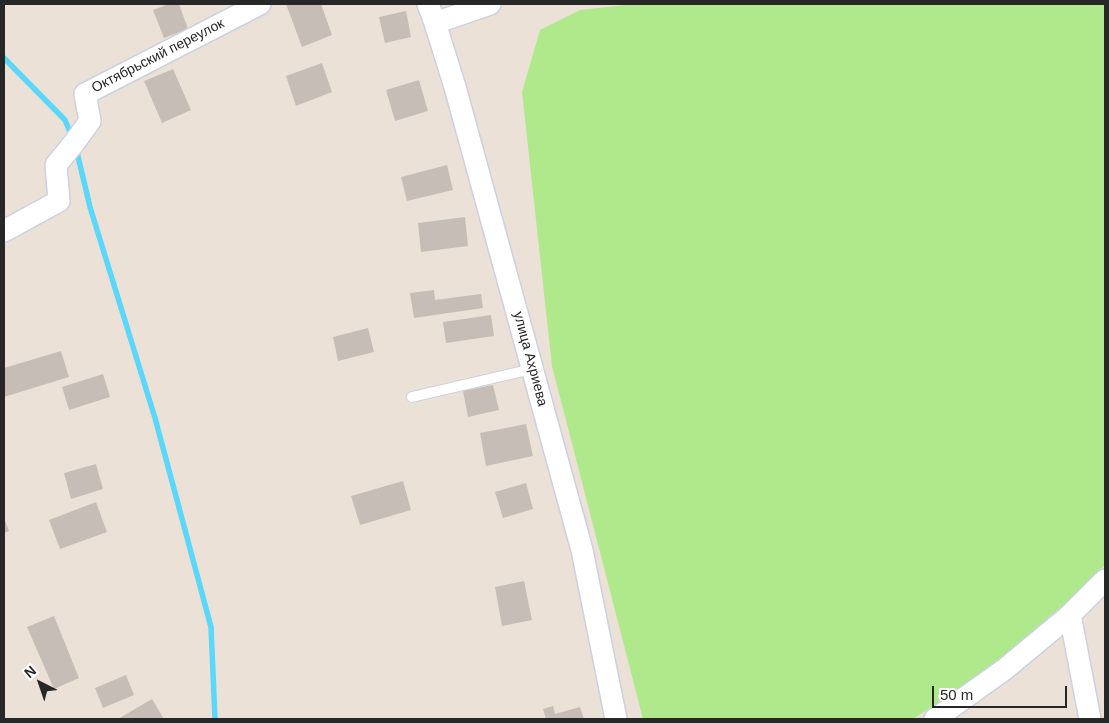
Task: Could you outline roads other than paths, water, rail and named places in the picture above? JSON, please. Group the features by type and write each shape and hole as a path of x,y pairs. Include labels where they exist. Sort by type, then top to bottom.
{"street":[{"name":"Октябрьский переулок","path":"4,231 59,201 56,165 90,121 85,94 260,4"},
{"path":"431,13 490,4"},
{"name":"улица Ахриева","path":"431,13 455,87 582,550 616,719"},
{"path":"935,719 1005,669 1070,615 1105,580"},
{"path":"1070,615 1090,719"}],"lane":[{"path":"412,397 532,369"}],"waterway":[{"path":"4,58 65,120 72,137"},
{"path":"76,148 90,207 155,418 211,627 215,719"}]}
